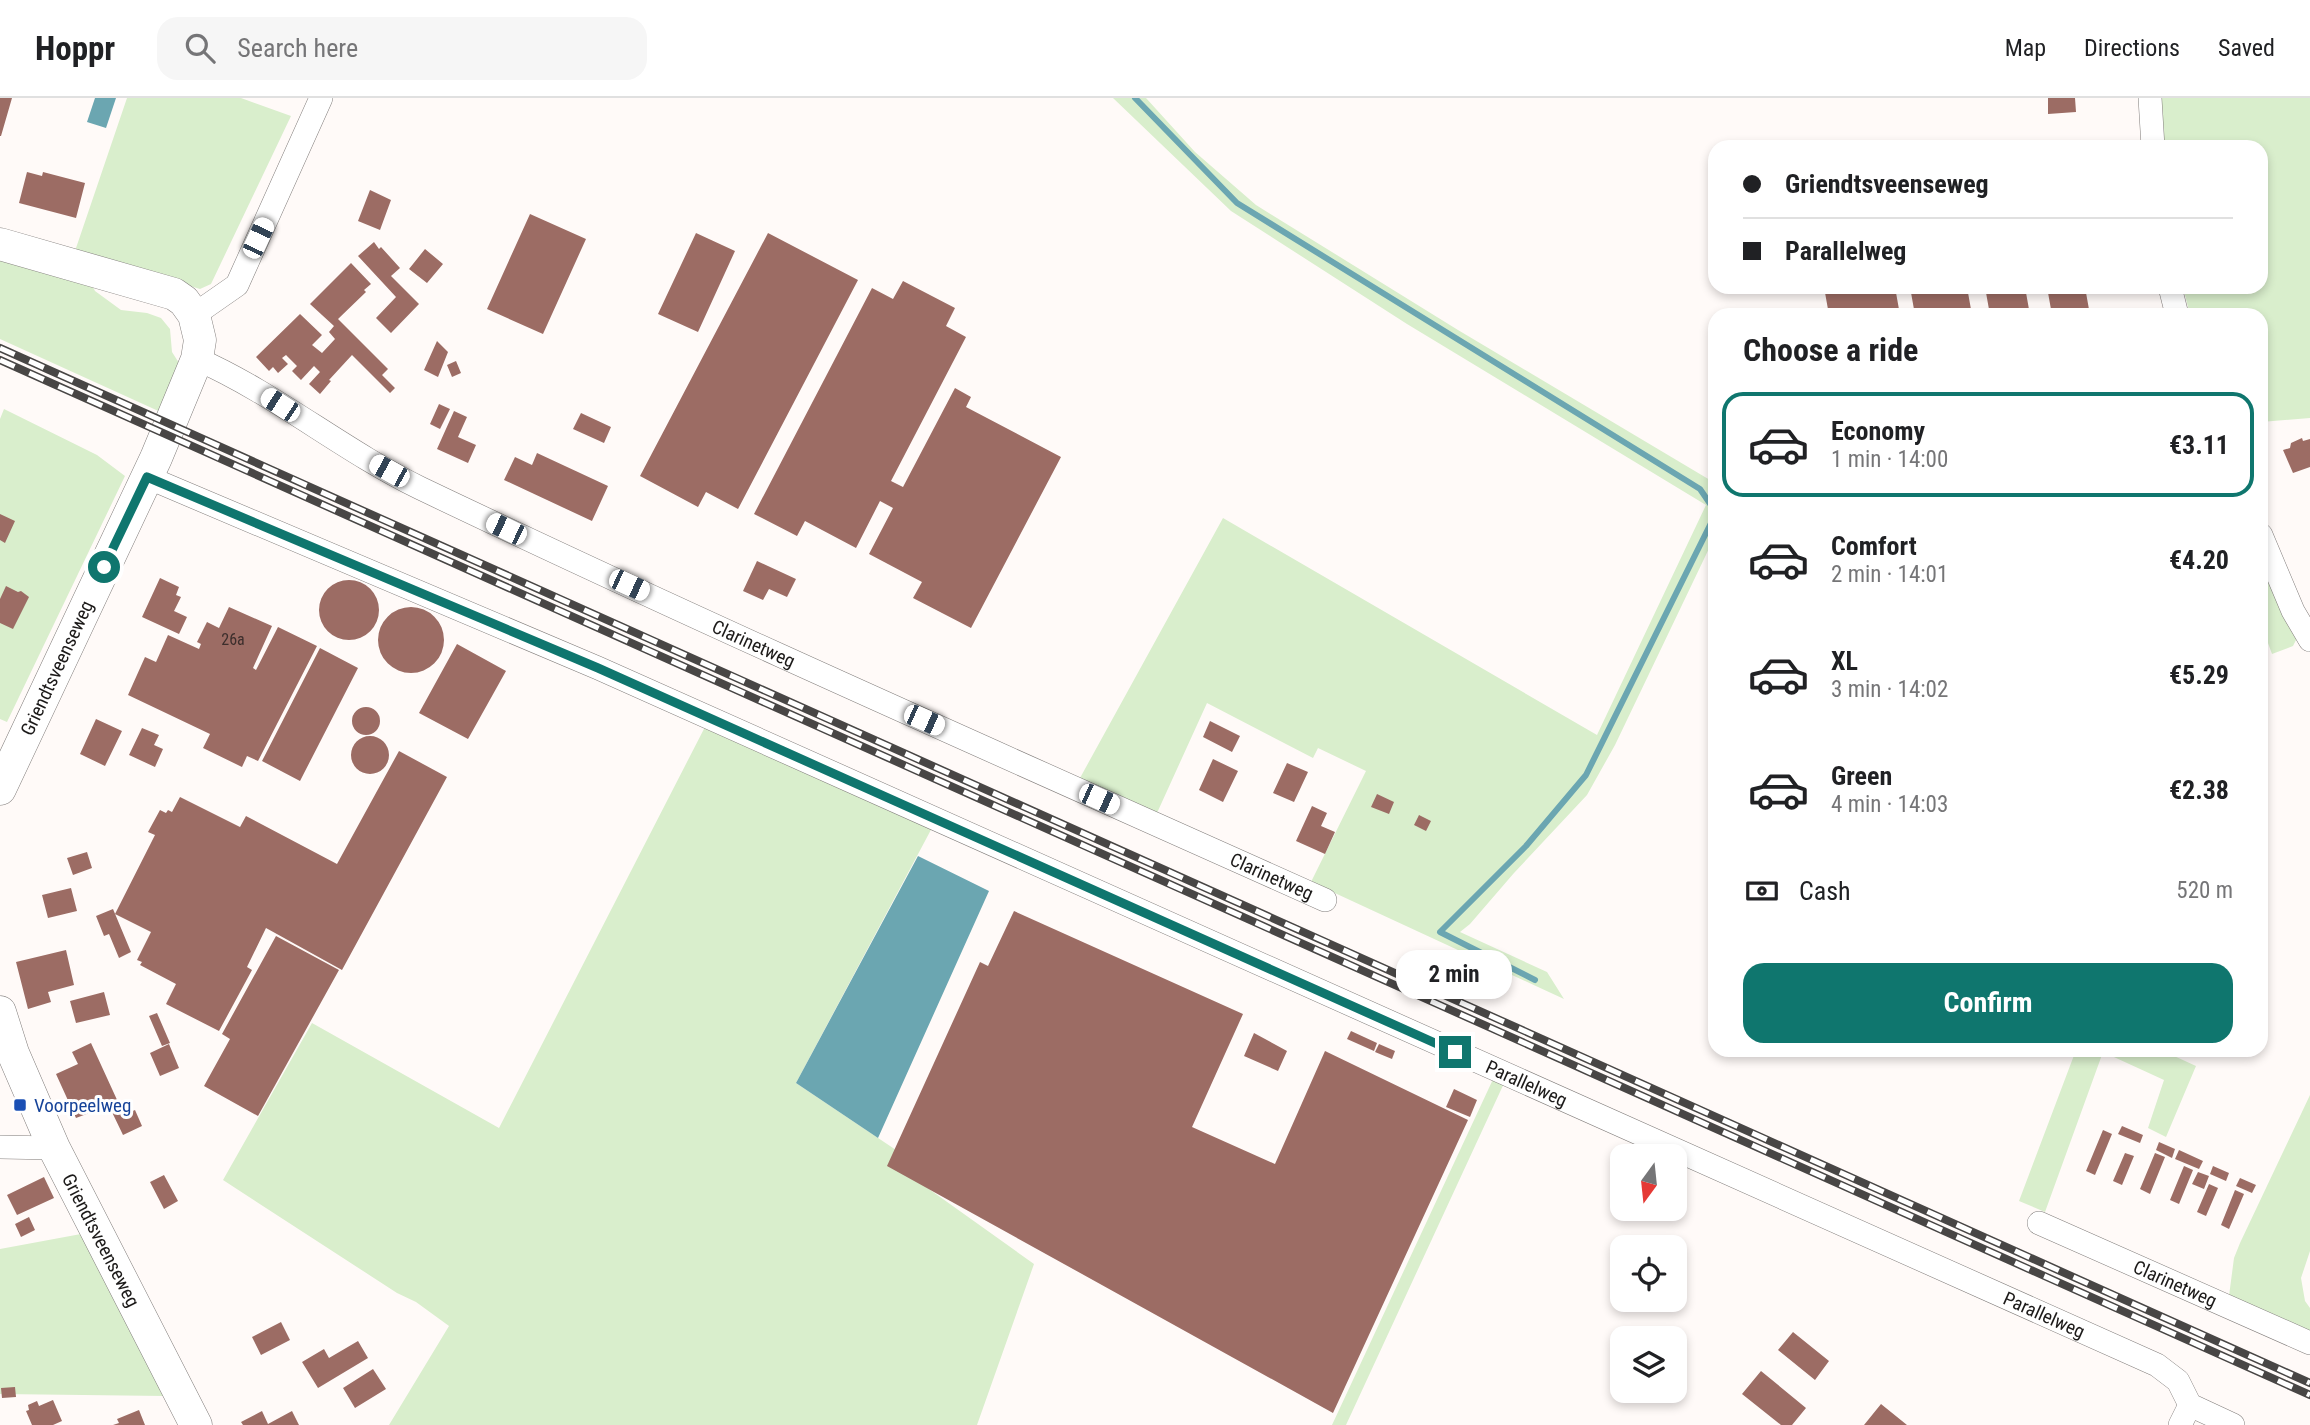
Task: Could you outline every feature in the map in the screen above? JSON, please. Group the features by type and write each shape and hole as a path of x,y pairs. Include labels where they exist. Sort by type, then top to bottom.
{"street":[{"path":"0,244 174,294 184,301 194,315 237,285 321,98"},
{"path":"2150,98 2153,140"},
{"name":"Griendtsveenseweg","path":"0,789 147,477 197,359 200,341 194,315"},
{"name":"Clarinetweg","path":"197,359 236,376 324,434 411,483 861,692 1325,900"},
{"name":"Parallelweg","path":"147,477 598,668 2157,1365 2178,1381 2185,1415 2233,1425"},
{"path":"2268,552 2293,611 2310,640"},
{"name":"Griendtsveenseweg","path":"0,1012 13,1053 54,1148 197,1425"},
{"path":"0,1147 54,1148"},
{"name":"Clarinetweg","path":"2039,1223 2310,1343"}],"green space":[{"path":"127,98 241,98 291,116 211,284 200,289 75,251"},
{"path":"1113,98 1146,98 1195,152 1256,205 1458,330 1708,479 1708,551 1615,745 1587,795 1460,932 1547,972 1564,999 1311,882 1366,771 1318,748 1313,758 1207,703 1157,813 1080,778 1223,518 1597,735 1706,505 1407,324 1231,211"},
{"path":"2157,98 2310,98 2310,418 2268,421 2268,308 2188,308 2185,294 2268,294 2268,140 2160,140"},
{"path":"0,255 89,279 95,291 121,310 147,313 161,318 170,329 172,352 179,363 165,414 0,339"},
{"path":"4,409 97,455 125,476 7,722 0,719 0,419"},
{"path":"2268,579 2297,638 2293,646 2272,654 2268,643"},
{"path":"706,725 933,826 796,1083 896,1150 891,1162 1034,1264 977,1425 389,1425 449,1326 416,1302 397,1293 223,1180 312,1023 499,1128"},
{"path":"2073,1057 2101,1057 2045,1212 2019,1201"},
{"path":"2114,1057 2176,1057 2196,1066 2166,1137 2148,1128 2164,1080"},
{"path":"1495,1075 1506,1079 1346,1425 1332,1425"},
{"path":"2310,1095 2310,1251 2301,1278 2305,1301 2310,1308 2310,1333 2229,1296 2234,1258 2240,1243"},
{"path":"81,1234 166,1396 0,1394 0,1249"}],"water":[{"path":"95,98 116,98 106,128 87,122"},
{"path":"918,856 989,891 878,1138 796,1083"}],"building":[{"path":"0,98 12,98 1,136 0,136"},
{"path":"2048,98 2075,98 2076,112 2048,114"},
{"path":"27,172 42,176 43,172 85,183 76,218 19,203"},
{"path":"370,190 391,200 380,230 358,221"},
{"path":"530,214 586,239 543,334 487,309"},
{"path":"696,233 735,251 698,332 658,314"},
{"path":"768,233 858,280 738,509 706,492 698,507 640,476"},
{"path":"374,242 400,268 391,276 419,304 391,333 376,318 396,297 358,256"},
{"path":"425,249 443,264 427,283 409,269"},
{"path":"351,263 371,284 338,319 388,369 382,375 395,388 390,393 352,355 320,394 309,384 320,372 314,366 301,380 292,371 297,366 286,355 282,358 288,364 278,373 273,367 269,371 256,357 300,314 322,335 312,345 322,353 335,339 329,332 334,326 310,304"},
{"path":"903,281 955,308 946,326 966,337 891,481 903,487 955,388 971,397 966,407 1061,457 971,628 913,598 922,582 869,554 893,508 880,501 856,548 805,521 797,536 754,514 872,288 893,299"},
{"path":"1825,294 1896,294 1899,308 1828,308"},
{"path":"1911,294 1968,294 1971,308 1914,308"},
{"path":"1986,294 2026,294 2029,308 1989,308"},
{"path":"2048,294 2086,294 2089,308 2051,308"},
{"path":"437,341 448,352 438,377 424,370"},
{"path":"456,361 461,373 452,377 447,365"},
{"path":"439,404 450,409 440,429 430,424"},
{"path":"454,411 467,417 458,437 476,445 468,463 437,449"},
{"path":"581,413 611,427 604,443 573,429"},
{"path":"2302,438 2303,441 2310,439 2310,467 2293,473 2283,450"},
{"path":"537,453 608,486 592,521 504,480 515,457 532,465"},
{"path":"0,514 15,521 5,543 0,540"},
{"path":"757,561 796,579 787,597 769,589 763,600 743,591"},
{"path":"160,578 179,587 176,595 181,597 174,611 187,617 179,634 142,617"},
{"path":"349,580 366,585 374,593 379,610 374,627 366,635 349,640 332,635 324,627 319,610 324,593 332,585"},
{"path":"6,586 29,597 13,629 0,623 0,599"},
{"path":"229,607 272,626 253,668 256,670 278,627 317,646 258,761 247,756 242,767 203,748 210,734 128,695 145,657 156,662 168,635 199,649 201,644 197,642 207,622 219,628"},
{"path":"405,607 417,607 429,612 439,622 444,640 442,653 429,668 417,673 405,673 393,668 383,658 378,646 378,634 383,622 393,612"},
{"path":"457,644 506,671 468,739 419,713"},
{"path":"320,648 358,668 300,781 262,761"},
{"path":"366,707 376,711 380,721 376,731 366,735 356,731 352,721 356,711"},
{"path":"96,719 122,731 105,766 80,754"},
{"path":"1210,721 1240,736 1232,752 1203,737"},
{"path":"142,728 159,735 154,745 163,749 155,767 129,755"},
{"path":"370,736 383,742 389,755 383,768 370,774 357,768 351,755 357,742"},
{"path":"399,751 447,777 342,970 266,928 247,967 252,970 219,1031 166,1004 176,984 140,965 142,962 137,960 151,932 115,914 155,835 148,832 160,810 172,812 180,797 240,827 246,816 337,864"},
{"path":"1213,759 1238,771 1223,802 1199,790"},
{"path":"1287,763 1308,772 1294,802 1273,793"},
{"path":"1377,794 1394,802 1389,814 1371,807"},
{"path":"1312,806 1327,813 1321,826 1335,832 1325,854 1296,841"},
{"path":"1419,815 1431,821 1426,831 1414,825"},
{"path":"87,852 92,868 73,875 67,858"},
{"path":"71,888 77,911 48,918 42,895"},
{"path":"113,909 131,952 119,958 109,934 104,936 96,916"},
{"path":"1014,911 1243,1014 1192,1127 1275,1164 1325,1051 1468,1120 1333,1413 887,1166 980,962 988,966"},
{"path":"276,936 339,970 258,1116 204,1086 230,1039 222,1034"},
{"path":"66,950 74,985 48,992 51,1002 28,1009 16,962"},
{"path":"104,992 110,1015 76,1023 70,1001"},
{"path":"157,1013 170,1043 162,1046 149,1016"},
{"path":"1351,1031 1377,1043 1374,1051 1347,1039"},
{"path":"1254,1033 1287,1051 1278,1071 1244,1056"},
{"path":"91,1043 118,1102 76,1118 56,1074 78,1064 72,1052"},
{"path":"169,1044 179,1068 160,1076 150,1053"},
{"path":"1379,1044 1395,1051 1392,1059 1375,1052"},
{"path":"1454,1089 1477,1100 1470,1117 1446,1107"},
{"path":"124,1103 128,1113 135,1110 142,1126 123,1135 111,1110"},
{"path":"2122,1126 2143,1135 2140,1143 2118,1134"},
{"path":"2103,1130 2112,1134 2095,1175 2086,1171"},
{"path":"2159,1142 2175,1149 2172,1158 2156,1150"},
{"path":"2179,1150 2203,1161 2199,1169 2175,1159"},
{"path":"2125,1153 2134,1156 2122,1185 2113,1181"},
{"path":"2155,1153 2165,1157 2150,1194 2140,1189"},
{"path":"2184,1166 2193,1170 2179,1204 2170,1200"},
{"path":"2213,1166 2229,1173 2226,1181 2210,1174"},
{"path":"2198,1172 2209,1176 2204,1189 2192,1184"},
{"path":"164,1175 178,1201 164,1209 150,1182"},
{"path":"44,1177 54,1198 17,1215 7,1195"},
{"path":"2240,1178 2256,1185 2252,1193 2236,1186"},
{"path":"2209,1184 2218,1188 2206,1216 2197,1212"},
{"path":"2235,1190 2244,1194 2229,1229 2221,1225"},
{"path":"29,1217 35,1230 21,1237 15,1224"},
{"path":"281,1322 290,1340 261,1355 252,1337"},
{"path":"1793,1332 1829,1361 1815,1380 1778,1350"},
{"path":"358,1341 368,1358 318,1388 302,1362 324,1349 329,1358"},
{"path":"373,1369 386,1389 355,1408 343,1388"},
{"path":"1761,1371 1806,1408 1792,1425 1781,1425 1742,1394"},
{"path":"15,1387 16,1397 2,1398 1,1388"},
{"path":"53,1400 62,1421 53,1425 32,1425 26,1411 29,1410 28,1405 37,1401 39,1406"},
{"path":"1881,1404 1907,1425 1864,1425"},
{"path":"139,1410 145,1425 113,1425 119,1423 117,1419"},
{"path":"262,1411 268,1424 292,1411 299,1425 243,1425 241,1422"}],"waterway":[{"path":"1135,98 1237,203 1700,489 1708,501"},
{"path":"1535,980 1440,932 1526,846 1586,775 1708,529"}],"railway":[{"path":"0,348 2310,1383"},
{"path":"0,360 2310,1395"}],"place":[{"name":"Voorpeelweg","path":"20,1105"}],"route":[{"path":"104,567 147,477 598,668 1455,1052"}]}
